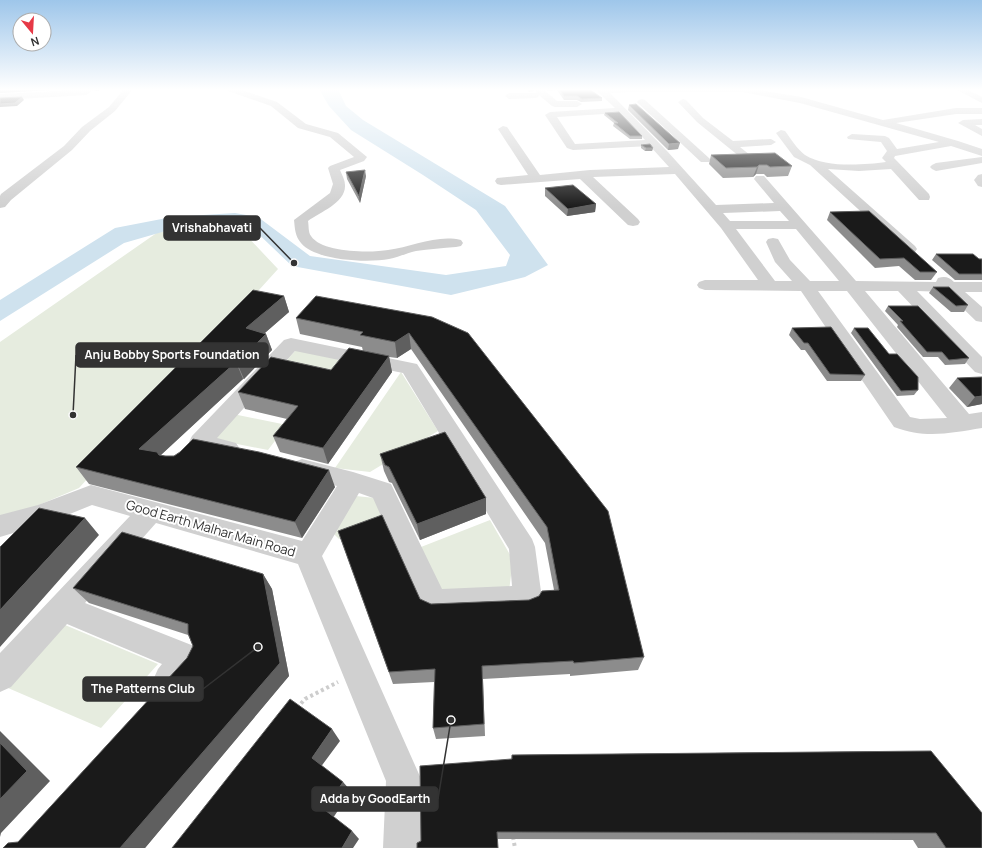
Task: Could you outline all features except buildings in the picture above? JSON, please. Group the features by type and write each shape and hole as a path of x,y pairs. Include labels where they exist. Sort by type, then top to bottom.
{"street":[{"path":"0,204 6,197 68,148 87,129"},
{"path":"311,129 334,135 360,157 360,159 334,168 339,184 337,193 322,207 308,214 301,220 302,233 307,242 320,250 351,255 372,256 388,255 414,248 456,243"},
{"path":"503,129 536,178"},
{"path":"559,129 571,146 577,147 653,143"},
{"path":"640,129 726,225 769,284"},
{"path":"669,129 706,160"},
{"path":"711,129 731,144 751,156"},
{"path":"881,138 882,129"},
{"path":"905,129 982,153"},
{"path":"626,132 642,131"},
{"path":"781,133 802,158 814,163 840,167 876,167 893,165"},
{"path":"564,135 580,134"},
{"path":"852,137 881,138 885,140 894,153"},
{"path":"731,144 770,142"},
{"path":"924,197 893,165 888,158 890,154 954,143"},
{"path":"936,167 982,160"},
{"path":"814,163 920,258"},
{"path":"501,181 677,170"},
{"path":"585,175 584,177 633,222"},
{"path":"982,178 980,180 982,183"},
{"path":"760,179 851,285 972,421"},
{"path":"711,209 784,206"},
{"path":"726,225 799,225"},
{"path":"773,242 783,262 806,286 902,422 911,426 925,427 972,421"},
{"path":"932,269 982,317"},
{"path":"705,284 769,284 806,286 982,286"},
{"path":"902,286 982,368"},
{"path":"183,458 200,442 291,344 410,368 522,547 527,599 434,603 382,491 353,481 284,463"},
{"path":"200,442 246,453"},
{"path":"308,555 353,481"},
{"name":"Good Earth Malhar Main Road","path":"0,526 41,515 91,495 308,555 404,781 403,848"},
{"path":"0,676 151,511"},
{"path":"62,608 188,659 151,700"}],"path":[{"path":"294,711 305,699 358,672"},
{"path":"513,832 515,848"}],"shaded area":[{"path":"158,232 244,233 278,269 79,488 34,507 0,516 0,342"},
{"path":"296,350 341,358 326,378 279,369"},
{"path":"401,372 438,431 370,472 335,468"},
{"path":"233,414 287,425 268,450 212,439"},
{"path":"356,496 375,498 386,518 339,539 333,533"},
{"path":"490,520 513,560 509,591 441,595 421,547"},
{"path":"65,625 158,664 101,728 8,688"}],"water":[{"path":"350,129 377,129 505,206 548,265 525,277 451,295 292,266 250,226 183,226 124,243 0,321 0,300 115,228 172,217 235,213 258,217 310,256 446,275 506,266 510,255 476,210"}],"place":[{"name":"Vrishabhavati","path":"294,263"},
{"name":"Anju Bobby Sports Foundation","path":"73,415"},
{"name":"The Patterns Club","path":"258,647"},
{"name":"Adda by GoodEarth","path":"451,720"}]}
